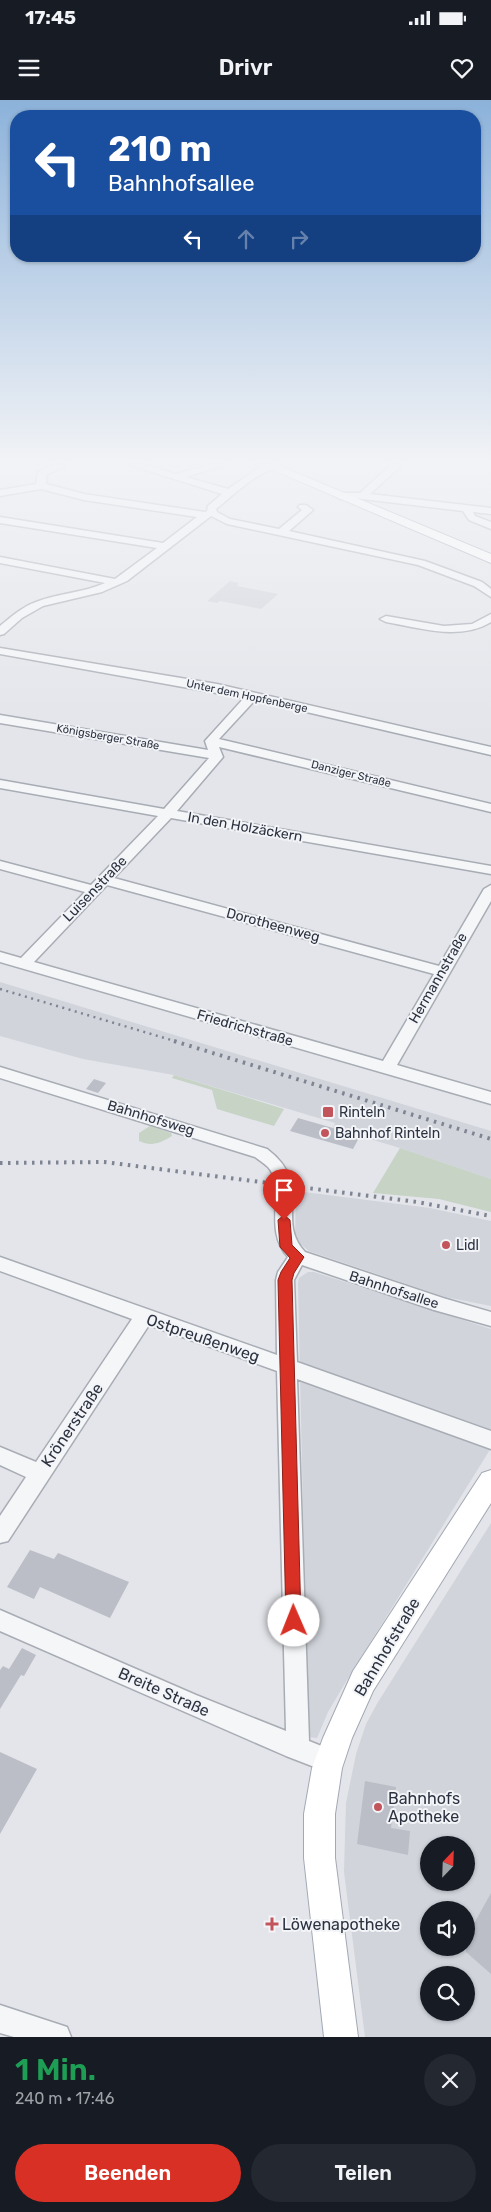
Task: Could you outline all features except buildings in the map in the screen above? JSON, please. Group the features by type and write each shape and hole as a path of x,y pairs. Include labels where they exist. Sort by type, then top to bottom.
{"main road":[{"name":"Bahnhofstraße","path":"341,2037 322,1883 319,1836 320,1798 330,1761 347,1715 363,1681 491,1481"}],"street":[{"path":"2,628 39,604 98,590 116,582 154,554"},
{"path":"381,554 421,563 478,584 491,594"},
{"path":"0,560 116,582"},
{"path":"386,619 444,628 475,627 491,617"},
{"name":"Unter dem Hopfenberge","path":"0,651 217,688 491,751"},
{"path":"216,754 211,741 252,696"},
{"name":"Königsberger Straße","path":"0,719 202,754 216,754"},
{"name":"Danziger Straße","path":"211,741 491,808"},
{"name":"Luisenstraße","path":"24,964 167,814 217,757 216,754"},
{"name":"In den Holzäckern","path":"0,784 491,870"},
{"path":"0,865 99,885"},
{"name":"Dorotheenweg","path":"99,885 442,971"},
{"name":"Hermannstraße","path":"387,1068 491,889"},
{"name":"Friedrichstraße","path":"0,957 491,1098"},
{"name":"Bahnhofsweg","path":"0,1072 261,1153 277,1164 281,1171 284,1237 286,1247 298,1257"},
{"path":"295,1748 298,1738 285,1280 287,1272 298,1257"},
{"name":"Bahnhofsallee","path":"298,1257 441,1305 491,1319"},
{"name":"Ostpreußenweg","path":"0,1264 491,1440"},
{"name":"Krönerstraße","path":"0,1534 144,1317"},
{"path":"0,1456 40,1473"},
{"name":"Breite Straße","path":"0,1620 295,1748 330,1761"},
{"path":"0,2019 57,2037"}],"shaded area":[{"path":"230,581 239,583 237,586 278,594 261,609 220,601 217,603 207,601"},
{"path":"0,982 491,1131 491,1179 400,1148 333,1128 335,1123 174,1075 83,1059 0,1036"},
{"path":"296,1191 430,1208 491,1221 491,1306 445,1297 309,1251 298,1242 295,1236"},
{"path":"308,1272 314,1272 491,1329 491,1448 344,1685 328,1712 317,1738 308,1737 298,1283 299,1278"},
{"path":"491,1523 491,2037 365,2037 344,1872 346,1803 356,1754 366,1724"}],"green space":[{"path":"174,1075 284,1109 274,1126 217,1109 212,1090 172,1078"},
{"path":"150,1126 171,1133 172,1136 156,1143 148,1144 139,1141 139,1133"},
{"path":"400,1148 491,1179 491,1212 439,1199 373,1193"}],"railway":[{"path":"0,989 178,1042"},
{"path":"174,1041 491,1139"},
{"path":"0,1163 104,1162 417,1202 491,1216"}],"place":[{"name":"Rinteln","path":"328,1112"},
{"name":"Bahnhof Rinteln","path":"325,1133"},
{"name":"Lidl","path":"446,1245"},
{"name":"Bahnhofs Apotheke","path":"378,1807"},
{"name":"Löwenapotheke","path":"272,1924"}],"route":[{"path":"284,1220 286,1247 298,1257 287,1272 285,1280 294,1621"}]}
